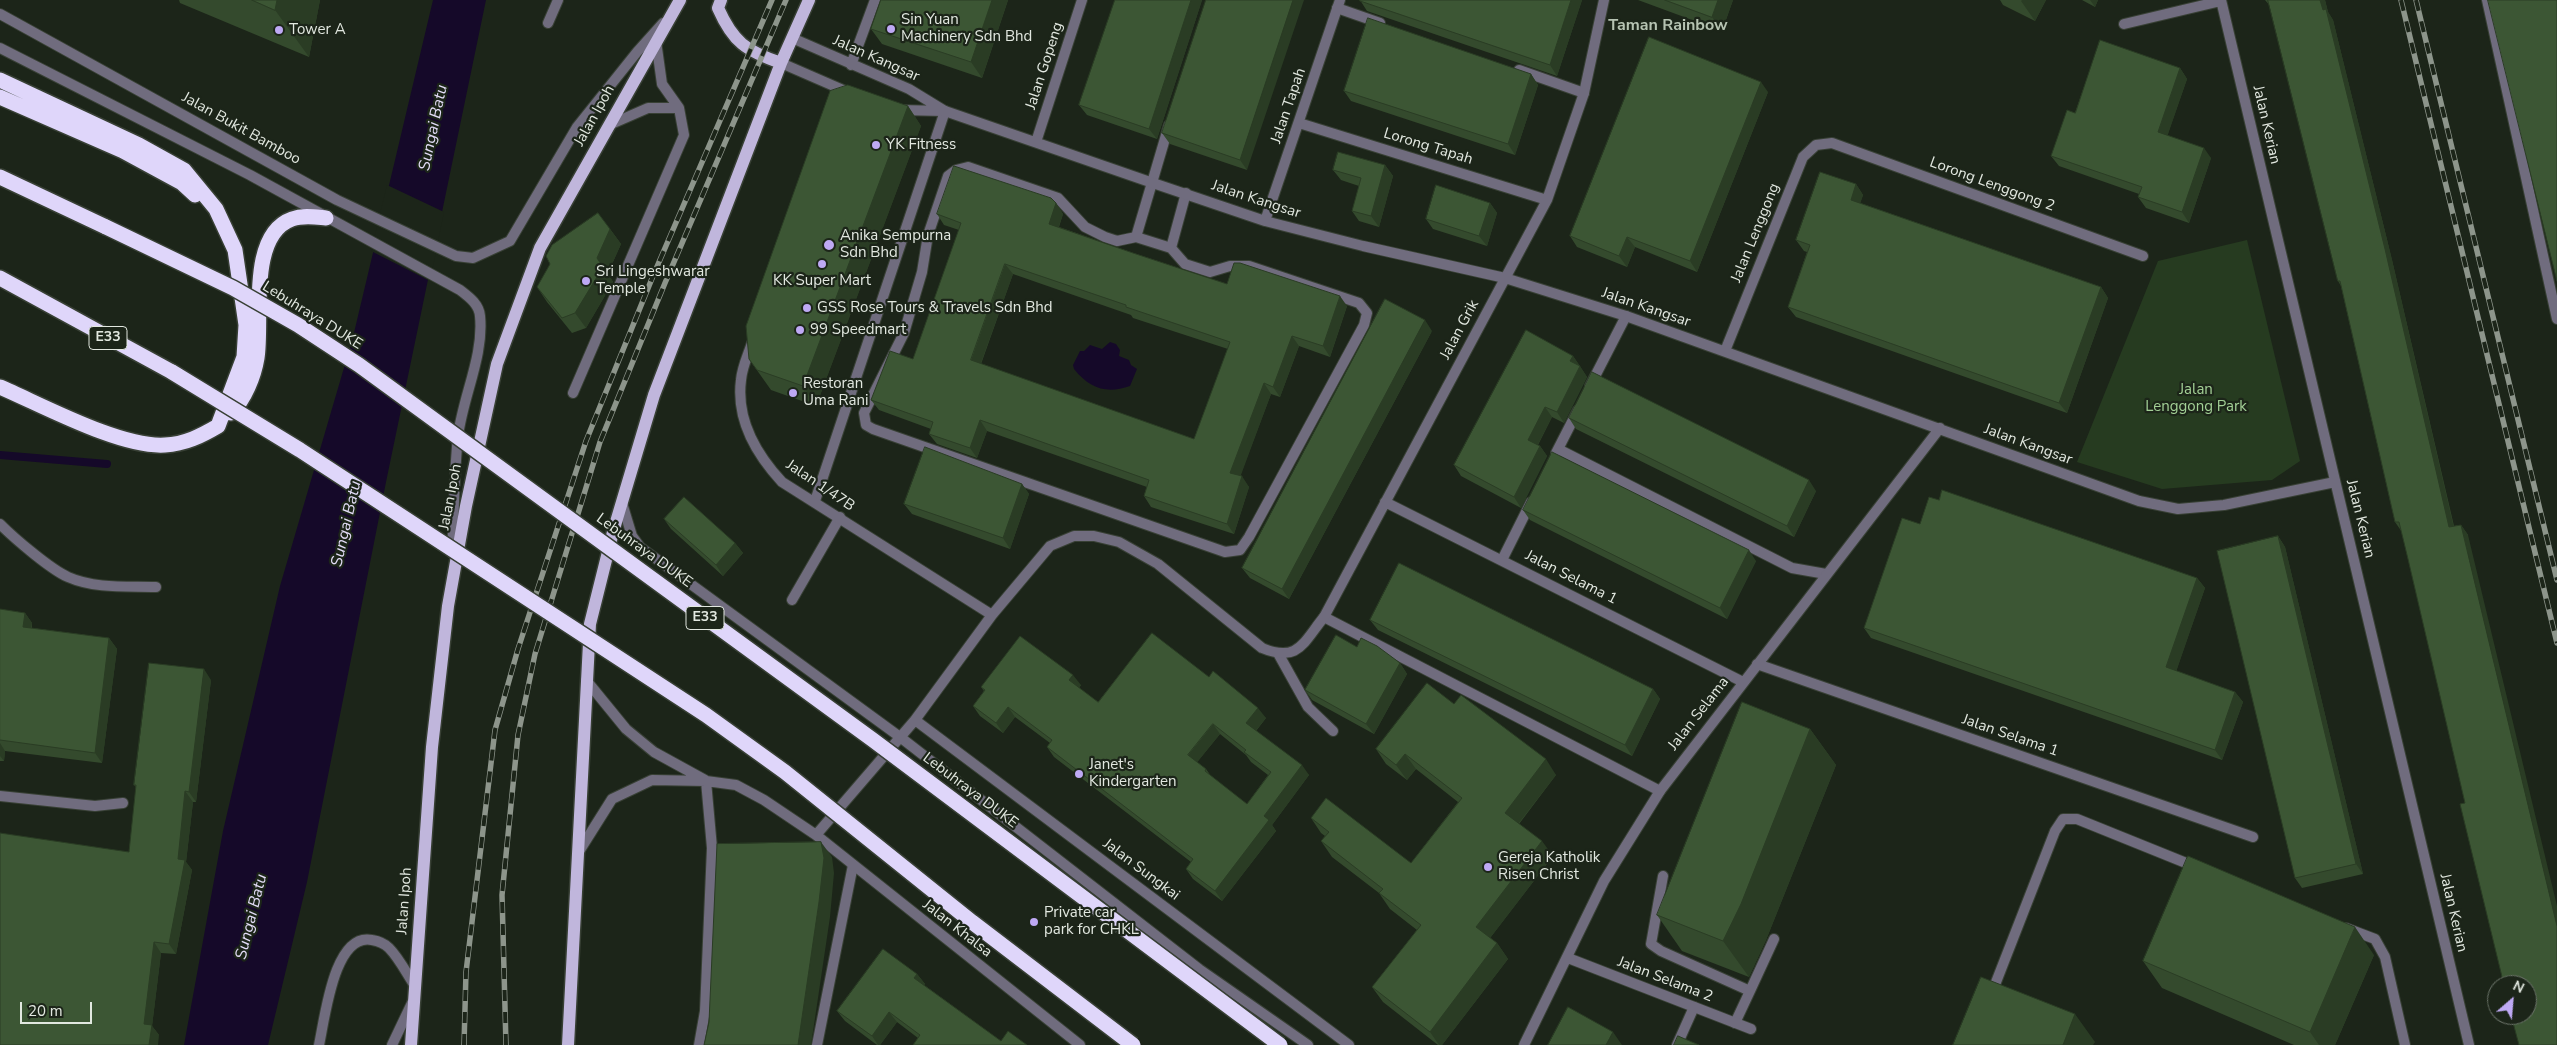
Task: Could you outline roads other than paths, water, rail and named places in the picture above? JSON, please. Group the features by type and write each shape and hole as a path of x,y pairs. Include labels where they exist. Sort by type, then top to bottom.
{"highway":[{"path":"0,80 139,145 184,170 216,209 235,250 246,325 244,357 235,386 218,426"},
{"path":"0,98 123,150 182,183 221,222 235,250"},
{"name":"Lebuhraya DUKE","path":"0,177 233,288 298,325 360,365 873,740 1280,1045"},
{"path":"0,387 107,433 146,444 164,445 191,440 218,426 236,408 249,384 257,357 260,276 272,238 281,225 290,219 307,216 326,218"},
{"name":"E33","path":"0,278 44,304 172,372 300,450 706,715 785,772 972,922 1132,1045"}],"main road":[{"name":"Jalan Ipoh","path":"411,1045 432,747 450,593 482,427 497,364 540,248 680,0"},
{"path":"721,0 718,8 728,30 754,54 780,63"},
{"path":"568,1045 590,624 622,502 654,395 780,63 809,0"}],"street":[{"path":"548,23 558,0"},
{"path":"851,65 875,0"},
{"name":"Jalan Gopeng","path":"1036,142 1082,0"},
{"name":"Jalan Grik","path":"1279,655 1292,652 1301,646 1324,617 1547,200 1584,93 1604,0"},
{"path":"2487,0 2557,319"},
{"path":"2124,24 2221,1"},
{"name":"Jalan Kerian","path":"2221,1 2469,1045"},
{"path":"1338,4 1392,27"},
{"name":"Jalan Tapah","path":"1265,221 1338,4"},
{"name":"Jalan Bukit Bamboo","path":"0,14 337,200 456,256 473,258 510,241 577,127 637,52 672,13"},
{"name":"Jalan Kangsar","path":"792,38 909,89 946,111 1150,182 1265,221 1363,246 1505,278 1626,316 2139,501 2178,509 2224,505 2335,482"},
{"path":"573,393 684,135 679,108 662,84 656,41"},
{"path":"0,48 250,175 460,290 474,300 480,315 476,360 459,434 450,593"},
{"path":"780,63 842,95 858,96"},
{"path":"1511,68 1584,93"},
{"path":"609,125 648,108 679,108"},
{"name":"Jalan Kangsar","path":"892,108 901,111 946,111"},
{"path":"815,501 946,111"},
{"path":"1136,237 1150,182 1171,118"},
{"name":"Lorong Tapah","path":"1299,122 1547,200"},
{"name":"Lorong Lenggong 2","path":"1832,143 2143,256"},
{"name":"Jalan Lenggong","path":"1725,351 1803,157 1816,145 1832,143"},
{"path":"968,167 1058,198 1085,227 1105,237 1117,241 1136,237 1171,248 1186,264 1210,272 1230,266 1249,266 1359,303 1366,313 1364,325 1240,550 1225,552 866,425 864,414 904,333 922,272 928,235 948,176 956,170 968,167"},
{"path":"1171,248 1186,193"},
{"path":"1550,466 1626,316"},
{"name":"Jalan 1/47B","path":"755,336 741,378 740,391 750,437 758,453 782,482 815,501 992,615"},
{"name":"Jalan Selama","path":"1524,1045 1604,881 1660,791 1940,428"},
{"path":"1558,449 1792,568 1826,574"},
{"path":"1502,560 1536,491"},
{"path":"622,502 632,536 640,547 900,737 1199,970 1308,1045"},
{"name":"Jalan Selama 1","path":"1385,502 1743,682"},
{"path":"792,600 840,517"},
{"path":"0,524 15,539 67,576 104,586 156,587"},
{"path":"816,835 914,720 992,615 1050,546 1074,536 1094,536 1119,542 1158,564 1262,648 1279,655 1308,707 1333,731"},
{"path":"1324,617 1660,791"},
{"name":"Jalan Selama 1","path":"1757,664 2253,838"},
{"name":"Jalan Khalsa","path":"586,680 626,729 654,752 706,781"},
{"name":"Jalan Sungkai","path":"914,720 1349,1045"},
{"name":"Jalan Khalsa","path":"577,854 612,799 652,780 706,781 736,785 764,800 816,835 1080,1045"},
{"path":"699,1045 705,1011 712,848 706,781"},
{"path":"0,796 95,806 123,803"},
{"path":"1985,1009 2055,831 2063,819 2077,819 2203,870"},
{"path":"816,1045 853,865"},
{"path":"1663,876 1651,944 1661,951 1750,991"},
{"path":"2338,924 2374,939 2385,957 2405,1045"},
{"path":"319,1045 337,967 343,954 353,942 363,938 376,940 389,948 415,992 392,1045"},
{"path":"1735,1023 1774,939"},
{"name":"Jalan Selama 2","path":"1568,958 1751,1029"},
{"path":"1677,1045 1694,1007"}],"water":[{"name":"Sungai Batu","path":"433,0 486,0 386,482 307,882 268,1045 184,1045 223,831 280,586 353,337"},
{"path":"1110,342 1116,344 1120,350 1119,356 1129,360 1131,365 1137,369 1130,386 1114,390 1099,388 1086,381 1074,369 1073,365 1080,351 1084,351 1090,345 1102,349"}],"waterway":[{"path":"0,455 107,464"}],"railway":[{"path":"464,1045 466,972 495,730 518,649 586,441 653,276 772,0"},
{"path":"506,1045 502,895 518,735 535,654 600,442 665,283 786,0"},
{"path":"2401,0 2557,643"},
{"path":"2416,0 2557,580"}],"place":[{"name":"Sin Yuan Machinery Sdn Bhd","path":"891,29"},
{"name":"Tower A","path":"279,30"},
{"name":"YK Fitness","path":"876,145"},
{"name":"Anika Sempurna Sdn Bhd","path":"829,245"},
{"name":"KK Super Mart","path":"822,264"},
{"name":"Sri Lingeshwarar Temple","path":"586,281"},
{"name":"GSS Rose Tours & Travels Sdn Bhd","path":"807,308"},
{"name":"99 Speedmart","path":"800,330"},
{"name":"Restoran Uma Rani","path":"793,393"},
{"name":"Janet's Kindergarten","path":"1079,774"},
{"name":"Gereja Katholik Risen Christ","path":"1488,867"},
{"name":"Private car park for CHKL","path":"1034,922"}],"district":[{"name":"Taman Rainbow","path":"1668,26"}],"park label":[{"name":"Jalan Lenggong Park","path":"2196,398"}]}
